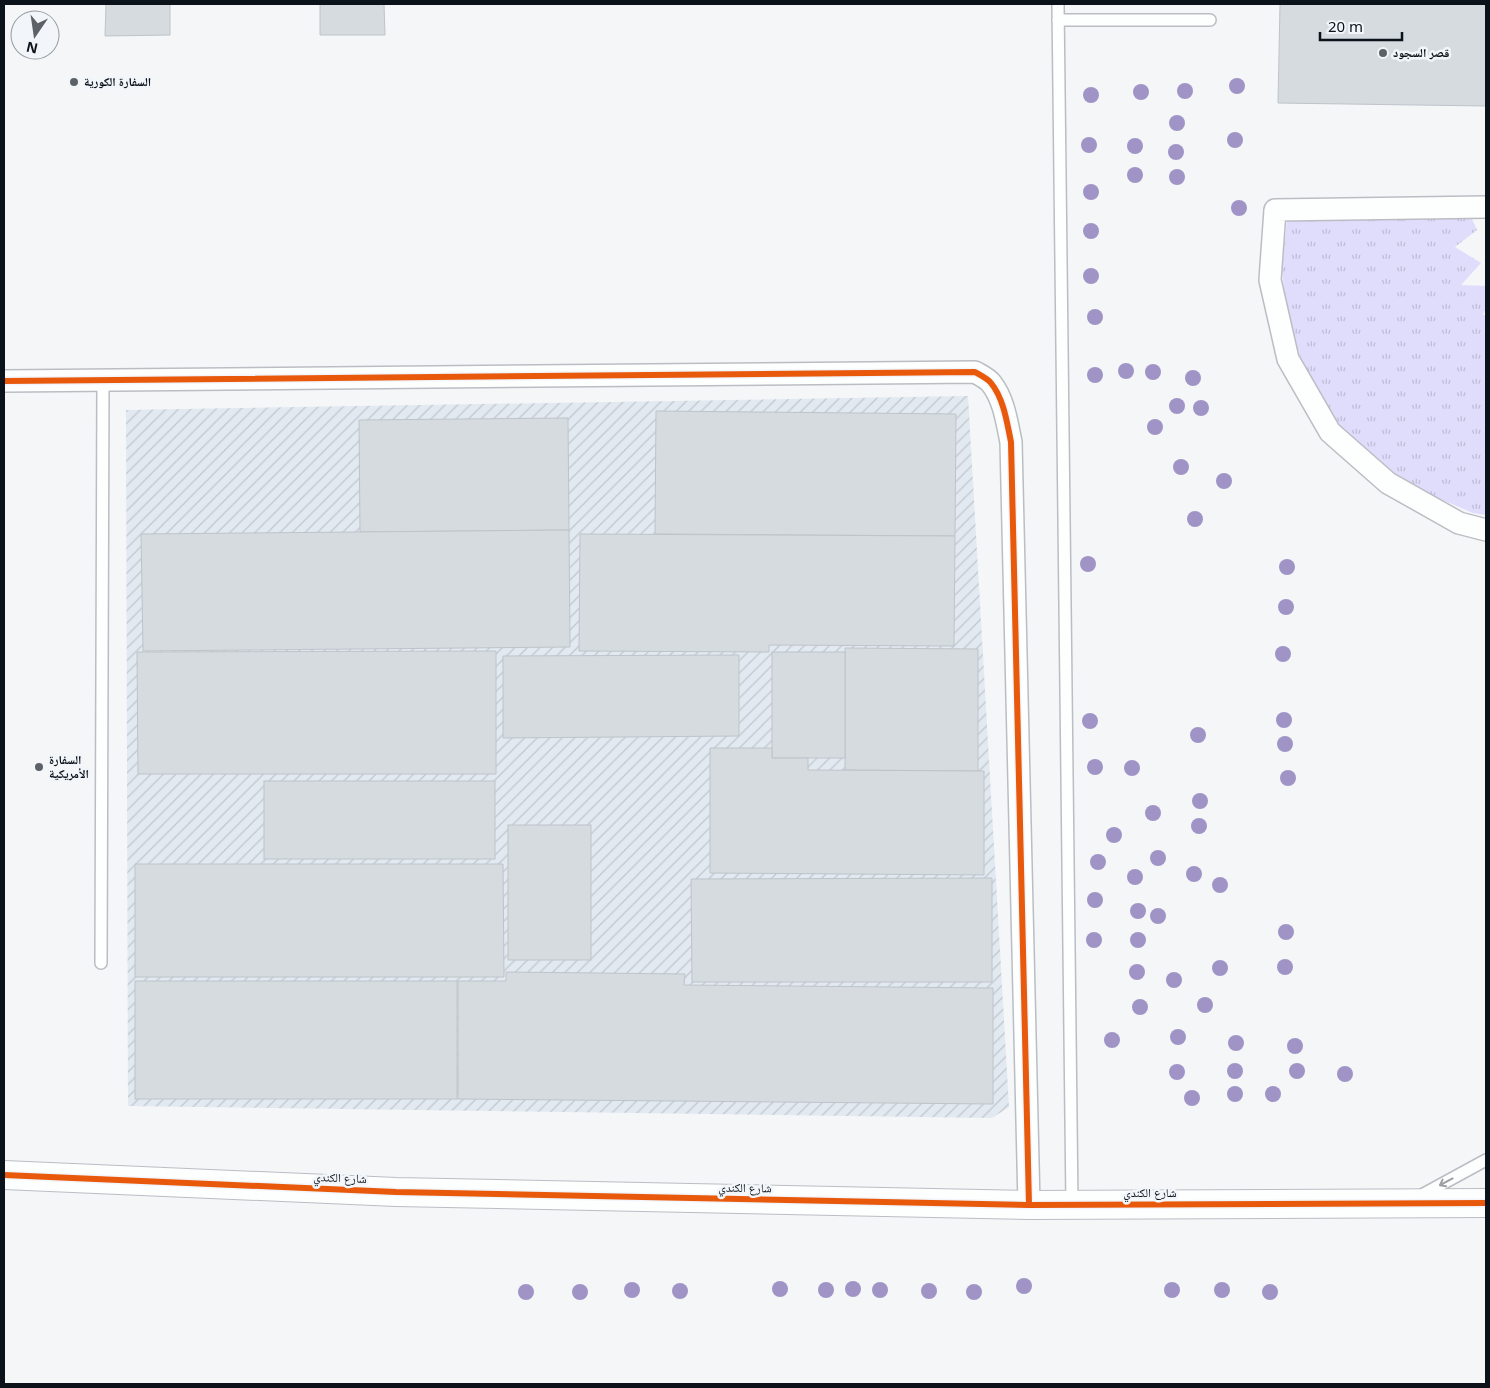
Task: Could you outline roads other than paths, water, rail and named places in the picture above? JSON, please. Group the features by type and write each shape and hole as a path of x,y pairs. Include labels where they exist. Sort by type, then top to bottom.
{"street":[{"path":"1486,207 1275,210 1270,280 1288,359 1330,432 1388,483 1459,523 1486,530"},
{"path":"4,381 975,372 990,382 1006,416 1011,442 1029,1205"},
{"name":"شارع الكندي","path":"4,1175 396,1192 1029,1205 1486,1203"}],"lane":[{"path":"1058,4 1072,1205"},
{"path":"1058,20 1210,20"},
{"path":"101,963 103,380"},
{"path":"1406,1204 1486,1160"}],"place":[{"name":"قصر السجود","path":"1383,53"},
{"name":"السفارة الكورية","path":"74,82"},
{"name":"السفارة الأمريكية","path":"39,767"}]}
